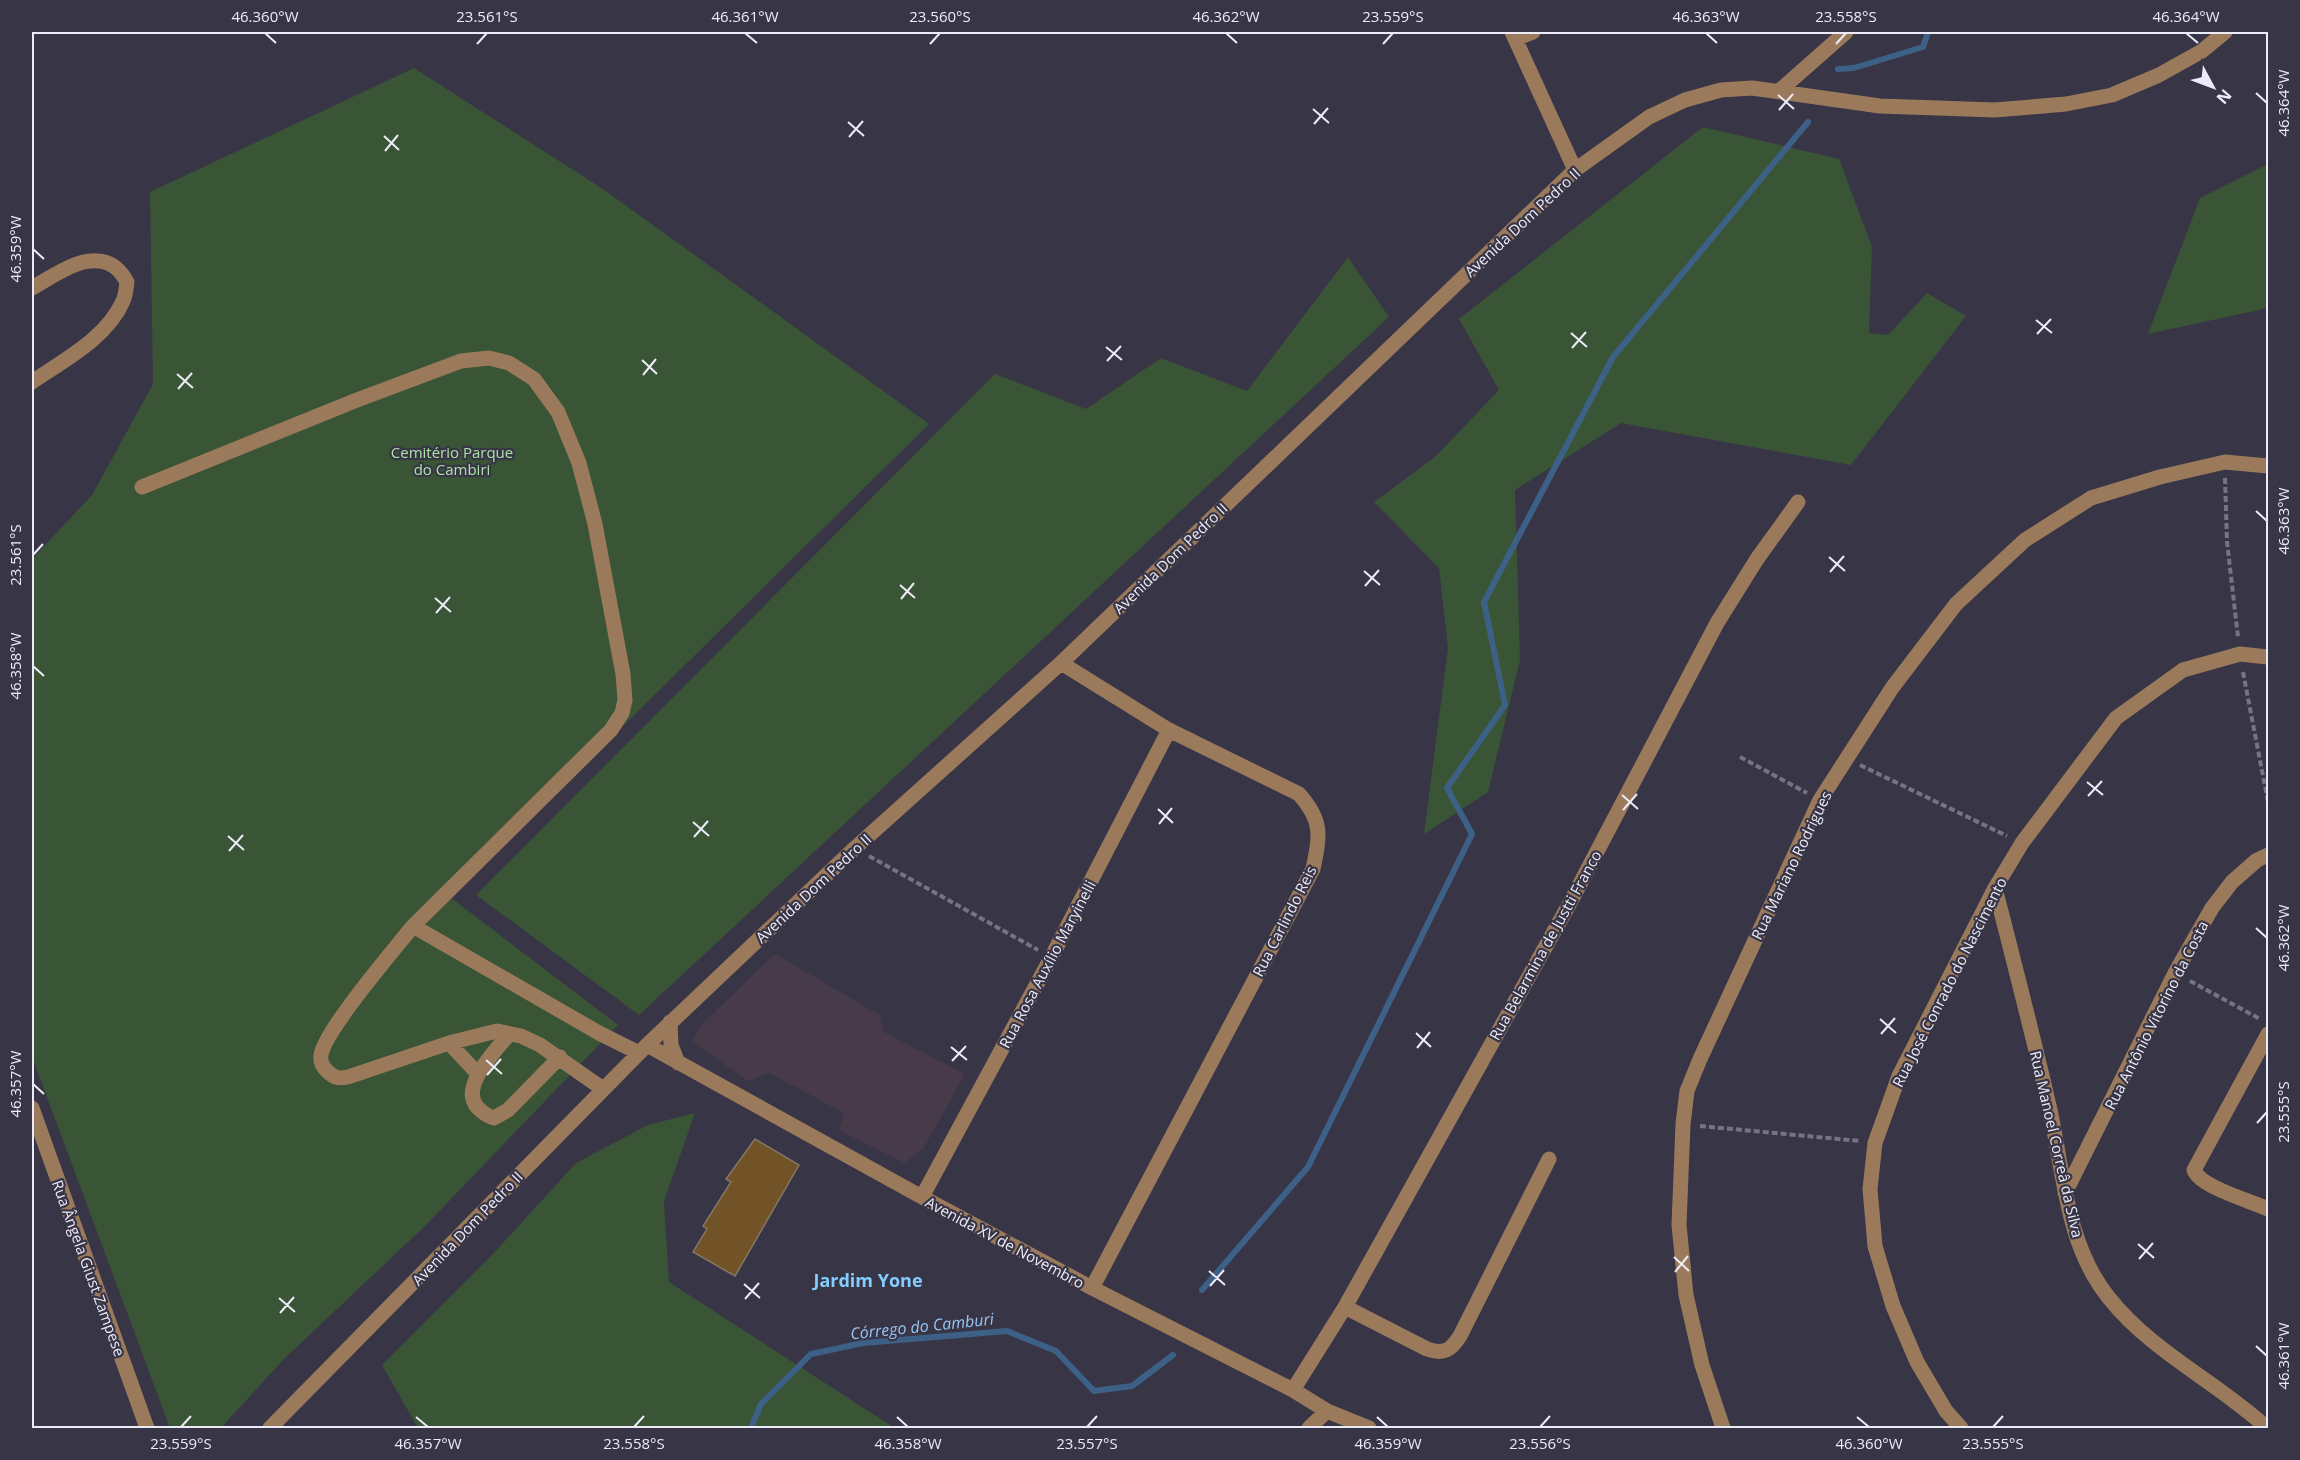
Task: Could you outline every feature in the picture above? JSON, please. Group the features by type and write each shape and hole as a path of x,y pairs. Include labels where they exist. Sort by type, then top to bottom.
{"street":[{"path":"1533,32 1514,35 1575,170"},
{"path":"1779,91 1846,32"},
{"name":"Avenida Dom Pedro II","path":"270,1428 670,1023 855,848 1061,663 1575,170 1649,117 1685,100 1721,90 1752,88 1880,106 1995,110 2066,104 2112,95 2159,75 2202,51 2224,32"},
{"path":"32,288 80,264 96,259 109,262 120,270 128,282 124,300 108,325 88,344 32,382"},
{"path":"142,487 357,400 461,361 489,358 509,363 534,379 558,411 579,463 595,524 623,674 625,700 622,713 611,730 413,926 335,1026 321,1056 322,1065 328,1072 340,1079 449,1043 497,1031 540,1045 603,1089"},
{"name":"Rua Mariano Rodrigues","path":"1723,1428 1702,1365 1686,1295 1679,1225 1683,1124 1687,1091 1820,800 1892,688 1956,604 2025,540 2091,498 2160,477 2225,462 2268,466"},
{"name":"Rua Belarmina de Justti Franco","path":"1293,1390 1345,1307 1570,902 1717,623 1757,559 1798,502"},
{"name":"Rua José Conrado do Nascimento","path":"1961,1428 1946,1411 1917,1362 1893,1306 1875,1246 1870,1189 1875,1143 1899,1076 1995,888 2022,843 2116,718 2183,670 2240,654 2268,657"},
{"name":"Rua Carlindo Reis","path":"1061,663 1169,730 1299,794 1314,810 1319,841 1313,869 1092,1288"},
{"name":"Rua Rosa Auxílio Maryinelli","path":"922,1197 1051,958 1169,730"},
{"name":"Rua Antônio Vitorino da Costa","path":"2066,1193 2175,973 2212,908 2232,882 2257,860 2268,855"},
{"name":"Rua Manoel Correâ da Silva","path":"1995,888 2031,1027 2074,1232 2091,1273 2110,1299 2148,1338 2267,1428"},
{"name":"Avenida XV de Novembro","path":"413,926 599,1033 678,1063 1092,1288 1293,1390 1327,1411 1370,1428"},
{"path":"670,1023 671,1045 678,1063"},
{"path":"509,1034 478,1074 472,1087 471,1096 475,1105 494,1118 508,1110 560,1057"},
{"path":"2268,1034 2194,1166 2195,1174 2205,1183 2268,1209"},
{"path":"449,1043 478,1074"},
{"name":"Rua Ângela Giust Zampese","path":"32,1108 147,1428"},
{"path":"1345,1307 1427,1349 1439,1353 1449,1350 1460,1336 1549,1159"},
{"path":"1310,1428 1327,1411"}],"path":[{"path":"2225,462 2227,542 2240,654 2268,802"},
{"path":"1740,757 1820,800"},
{"path":"1846,759 2022,843"},
{"path":"855,848 1051,958"},
{"path":"2175,973 2268,1024"},
{"path":"1683,1124 1875,1143"}],"shaded area":[{"path":"775,954 880,1015 884,1032 965,1074 923,1149 905,1163 839,1130 844,1113 769,1073 748,1081 692,1041 700,1026"}],"green space":[{"name":"Cemitério Parque do Cambiri","path":"414,68 603,189 929,424 450,897 618,1025 425,1226 283,1360 221,1428 170,1428 32,1057 32,559 92,495 153,384 150,192"},
{"path":"1703,127 1839,159 1872,247 1869,333 1888,335 1927,293 1966,316 1851,465 1621,423 1515,490 1520,660 1488,792 1424,834 1448,648 1439,568 1374,502 1436,456 1499,390 1459,319"},
{"path":"2268,164 2268,308 2148,334 2200,198"},
{"path":"1348,257 1389,317 639,1015 476,895 995,374 1086,409 1161,358 1247,391"},
{"path":"695,1113 664,1201 669,1282 890,1425 887,1428 418,1428 382,1365 492,1255 576,1163 648,1125"}],"building":[{"path":"755,1139 799,1165 735,1276 693,1252 707,1229 703,1226 731,1182 726,1179"}],"waterway":[{"path":"1838,69 1854,68 1923,47 1928,32"},
{"path":"1202,1290 1308,1167 1472,834 1447,788 1505,705 1484,602 1613,357 1808,122"},
{"name":"Córrego do Camburi","path":"751,1428 761,1404 811,1354 863,1343 1007,1331 1056,1351 1094,1391 1132,1386 1173,1355"}],"district":[{"name":"Jardim Yone","path":"868,1280"}]}
